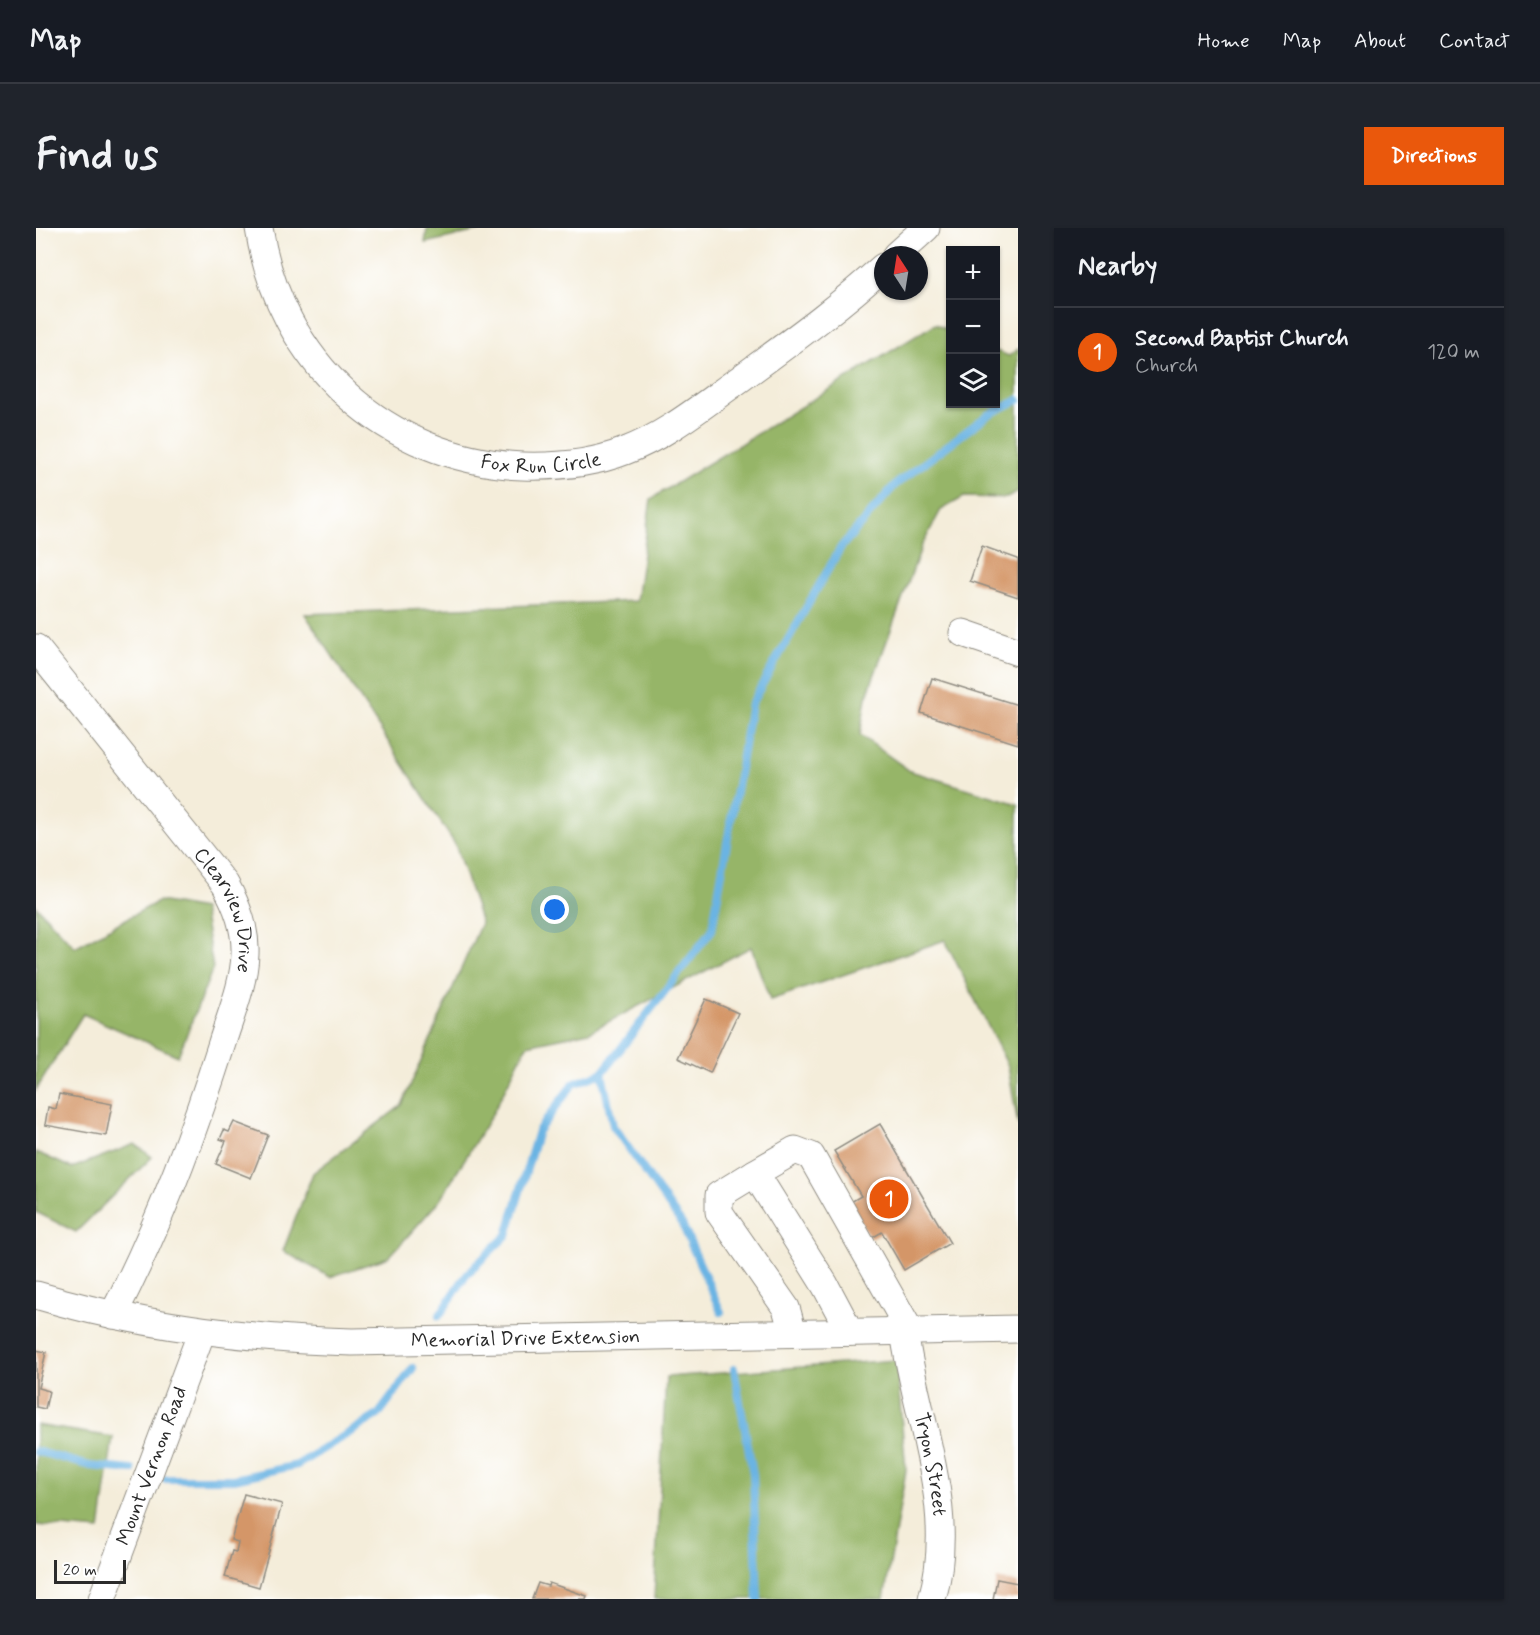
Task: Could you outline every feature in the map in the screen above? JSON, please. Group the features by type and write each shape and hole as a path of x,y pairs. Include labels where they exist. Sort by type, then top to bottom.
{"street":[{"name":"Fox Run Circle","path":"259,228 266,266 277,298 292,329 311,357 334,384 360,407 392,429 450,454 491,464 540,466 572,464 603,458 642,444 679,423 818,322 874,275"},
{"path":"906,246 926,228"},
{"path":"963,633 1018,652"},
{"name":"Clearview Drive","path":"36,648 225,885 242,923 244,942 242,977 201,1110 132,1279 113,1315"},
{"path":"793,1333 786,1308 719,1212 719,1195 795,1150 811,1156 907,1331"},
{"path":"755,1173 825,1285 850,1332"},
{"name":"Memorial Drive Extension","path":"36,1295 113,1315 202,1331 270,1340 352,1342 1018,1329"},
{"name":"Mount Vernon Road","path":"102,1599 202,1331"},
{"name":"Tryon Street","path":"907,1331 909,1363 938,1487 941,1516 942,1545 932,1599"}],"green space":[{"path":"427,228 491,228 425,243"},
{"path":"935,324 946,329 946,408 1000,408 1000,353 1009,356 1018,349 1018,492 1007,498 964,497 941,510 922,545 866,698 860,735 910,771 1018,804 1018,1125 1008,1066 945,940 770,1000 751,947 589,1032 527,1045 494,1111 440,1200 389,1257 330,1277 283,1251 313,1173 402,1105 481,923 455,844 305,614 636,601 651,499"},
{"path":"159,901 203,909 213,968 178,1056 83,1014 36,1090 36,906 75,947"},
{"path":"135,1144 152,1157 76,1232 36,1212 36,1152 72,1168"},
{"path":"896,1360 906,1470 884,1599 654,1599 666,1377"},
{"path":"36,1425 113,1437 100,1530 36,1525"}],"building":[{"path":"982,546 1018,559 1018,597 970,581"},
{"path":"932,678 1018,705 1018,744 921,713"},
{"path":"706,999 738,1013 710,1073 678,1058"},
{"path":"59,1094 112,1104 106,1136 45,1125 48,1107 56,1109"},
{"path":"234,1122 268,1135 251,1178 216,1164 226,1141 220,1139 224,1130 229,1132"},
{"path":"880,1124 950,1243 904,1270 882,1232 870,1239 849,1203 861,1196 834,1151"},
{"path":"36,1350 46,1352 38,1388 49,1391 45,1409 36,1407"},
{"path":"244,1494 282,1504 259,1587 225,1577 232,1551 236,1552 238,1542 231,1540"},
{"path":"997,1579 1018,1583 1018,1599 993,1599"},
{"path":"538,1583 548,1586 549,1583 587,1596 586,1599 532,1599"}],"waterway":[{"path":"439,1316 467,1274 507,1235 538,1131 573,1084 602,1073 712,930 751,704 841,547 895,485 988,415 1018,400"},
{"path":"602,1073 613,1126 682,1224 721,1312"},
{"path":"166,1479 234,1479 297,1465 378,1415 413,1368"},
{"path":"734,1369 753,1474 758,1599"},
{"path":"36,1451 90,1466 132,1470"}],"place":[{"name":"Second Baptist Church","path":"889,1199"}]}
